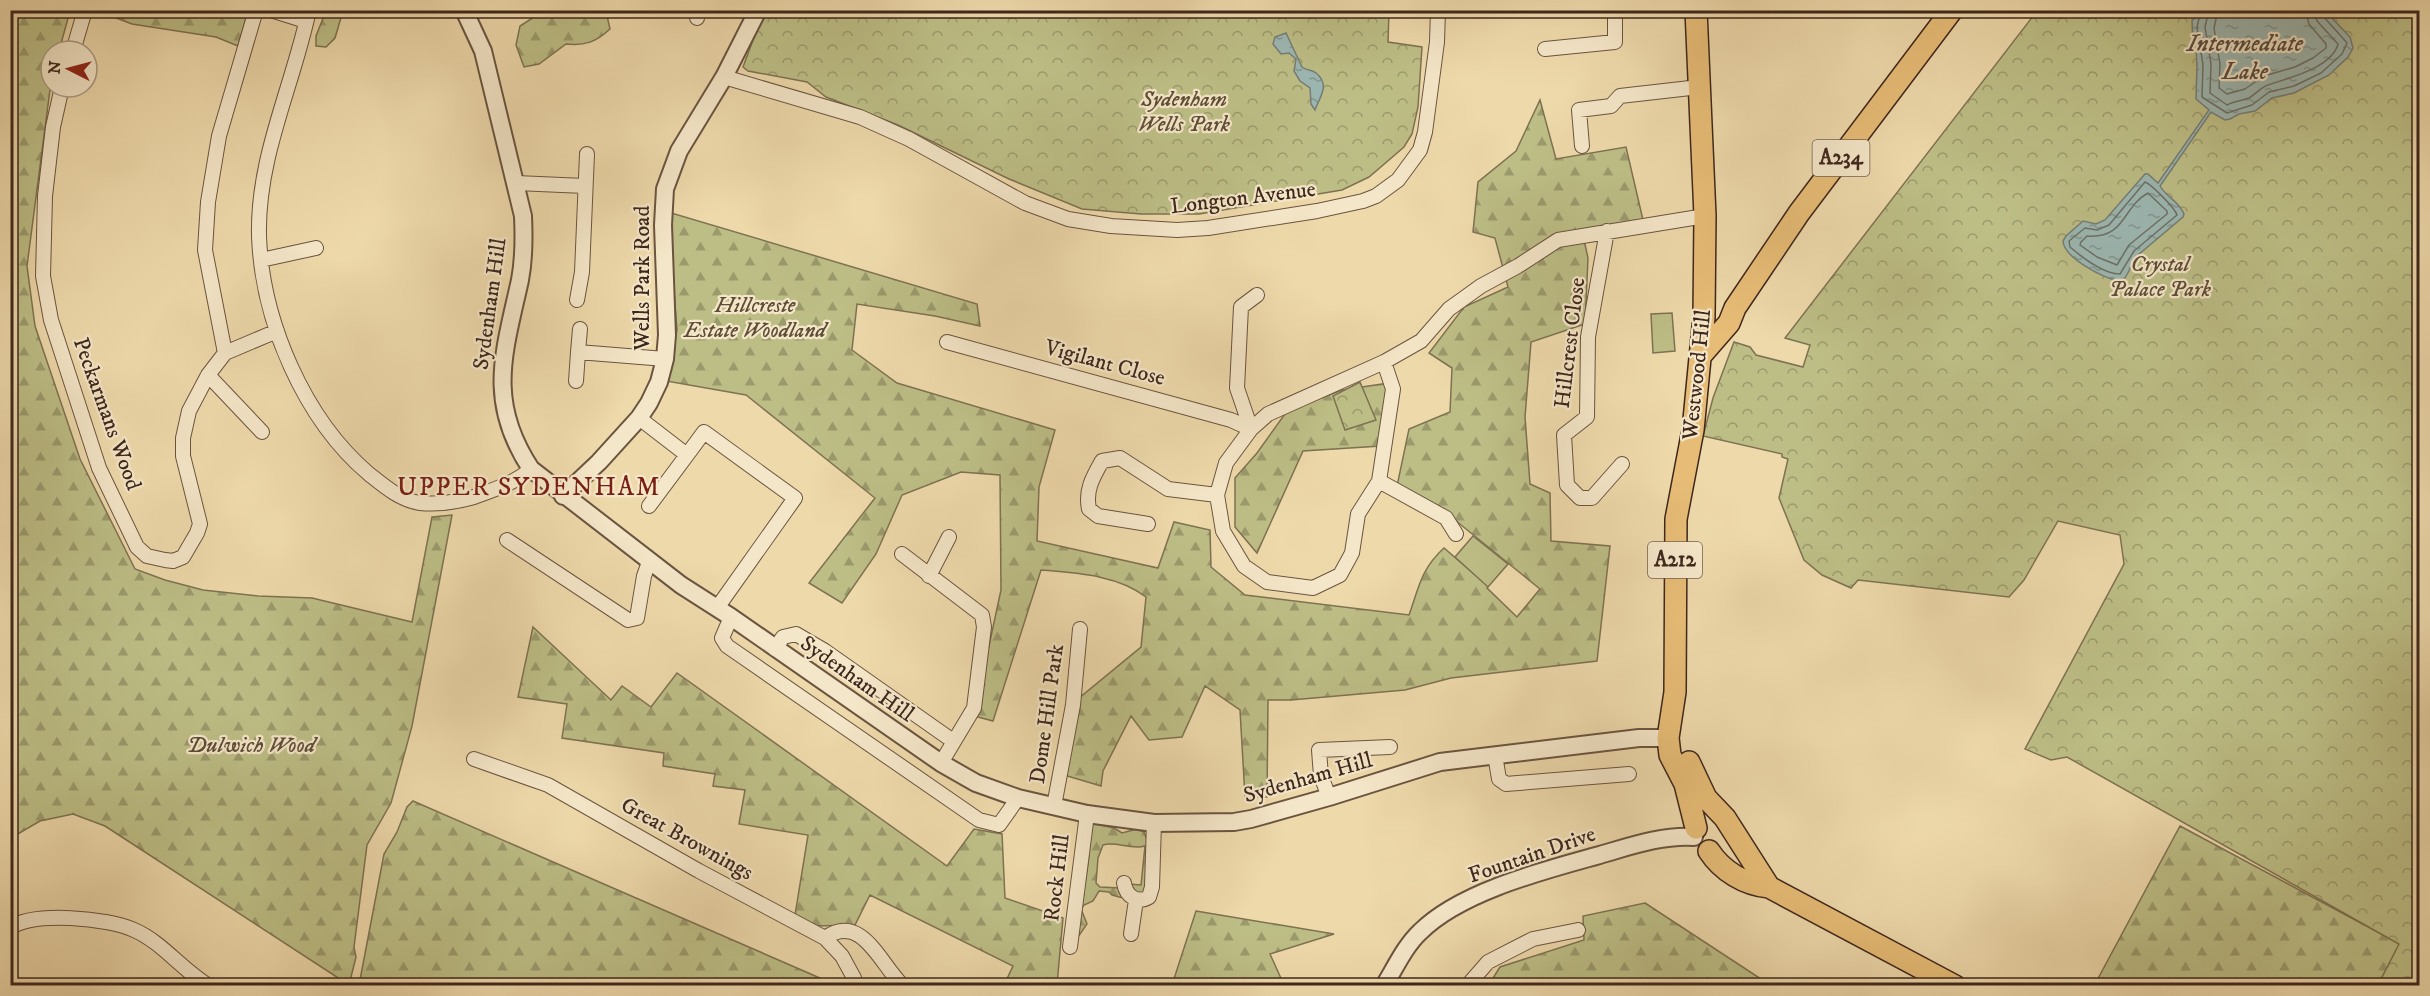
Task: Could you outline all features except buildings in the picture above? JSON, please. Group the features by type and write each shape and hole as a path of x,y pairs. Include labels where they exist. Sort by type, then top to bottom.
{"main road":[{"name":"Westwood Hill","path":"1696,10 1705,216 1704,317 1693,430 1676,519 1675,692 1668,738 1670,755 1711,834"},
{"name":"A234","path":"1702,354 1732,316 1799,213 1952,10"},
{"name":"A234","path":"1700,376 1723,339 1732,316"},
{"path":"1704,317 1732,316"},
{"name":"A212","path":"1668,738 1682,747 1706,798 1713,857 1749,884 1765,881"},
{"name":"A212","path":"1711,834 1765,881 1956,986"}],"street":[{"path":"77,39 85,10"},
{"path":"225,353 205,250 208,202 219,136 256,10"},
{"path":"271,10 308,16 263,176 259,204 261,260 277,331 316,415 356,463 386,488 402,497 418,502 447,504 459,501 504,486 531,469"},
{"name":"Sydenham Hill","path":"464,10 483,51 522,216 524,239 520,279 504,346 502,393 505,413 518,450 531,469 649,562 941,763 976,783 1018,798 1087,814 1154,823 1234,822 1329,797 1440,762 1639,738 1668,738"},
{"name":"Wells Park Road","path":"563,496 599,462 639,418 649,404 659,382 668,335 663,225 665,189 679,151 724,77 758,10"},
{"name":"Longton Avenue","path":"724,77 860,117 909,139 1025,203 1068,219 1111,226 1177,230 1208,228 1317,211 1363,201 1376,196 1398,180 1420,150 1425,132 1437,42 1438,10"},
{"path":"1545,49 1615,42 1616,10"},
{"path":"1582,146 1579,110 1611,106 1620,96 1699,87"},
{"name":"Peckarmans Wood","path":"59,99 53,127 45,196 43,276 51,320 99,468 137,547 147,556 172,561 183,556 197,533 200,524 183,456 183,438 189,411 208,375 225,353 277,331"},
{"path":"577,300 582,272 587,154"},
{"path":"516,183 585,186"},
{"path":"1384,362 1393,389 1379,481 1358,514 1352,553 1340,575 1313,588 1267,582 1244,566 1223,531 1217,495 1226,463 1251,429 1268,414 1384,362 1420,341 1449,309 1481,286 1518,266 1558,240 1705,216"},
{"name":"Hillcrest Close","path":"1607,231 1588,337 1587,417 1564,435 1567,485 1580,498 1592,498 1622,464"},
{"path":"261,260 316,248"},
{"path":"1251,429 1237,388 1240,319 1241,307 1257,295"},
{"path":"576,381 580,329"},
{"name":"Vigilant Close","path":"946,342 1231,420 1251,429"},
{"path":"578,352 665,359"},
{"path":"208,375 262,432"},
{"path":"639,418 687,455"},
{"path":"649,506 704,432 795,498 717,608"},
{"path":"1148,524 1098,516 1089,509 1087,498 1091,480 1102,461 1120,458 1168,489 1217,495"},
{"path":"1379,481 1446,518 1456,534"},
{"path":"929,576 949,537"},
{"path":"507,540 628,620 637,618 644,576 649,562"},
{"path":"902,554 982,615 984,627 974,708 941,763"},
{"path":"731,617 722,638 727,646 979,820 999,825 1018,798"},
{"name":"Dome Hill Park","path":"1054,806 1073,705 1080,629"},
{"path":"775,649 783,637 796,634 825,651 953,741"},
{"path":"1329,797 1321,776 1318,750 1390,747"},
{"path":"1495,755 1499,779 1506,784 1629,774"},
{"name":"Great Brownings","path":"474,759 548,785 699,871 825,938 842,956 854,978 854,986"},
{"name":"Rock Hill","path":"1070,947 1087,814"},
{"path":"1124,883 1128,895 1136,900 1146,899 1151,893 1154,823"},
{"name":"Fountain Drive","path":"1384,986 1419,932 1447,912 1488,891 1537,873 1656,839 1711,834"},
{"path":"1131,934 1136,900"},
{"path":"10,928 18,922 35,919 73,918 133,929 158,945 209,986"},
{"path":"825,938 835,931 845,929 857,933 867,940 903,986"},
{"path":"1467,986 1488,962 1533,939 1578,930"}],"green space":[{"path":"545,10 606,11 610,29 590,42 566,44 539,64 524,67 516,45 520,26"},
{"name":"Sydenham Wells Park","path":"764,10 1389,11 1388,42 1422,47 1418,107 1412,134 1404,147 1369,177 1342,190 1199,214 1141,214 1082,209 1009,179 898,125 826,97 807,82 748,71 743,67"},
{"name":"Dulwich Wood","path":"10,11 70,11 62,39 39,39 39,99 49,99 27,266 35,326 80,459 135,569 203,590 258,596 312,598 412,622 432,517 452,515 412,726 391,803 367,845 354,947 356,957 349,985 105,826 73,814 40,821 11,838"},
{"path":"98,11 248,11 238,46 216,37 132,24"},
{"path":"326,11 343,11 335,38 326,47 316,46 316,36"},
{"name":"Crystal Palace Park","path":"2037,11 2419,11 2419,985 2378,985 2399,944 2067,757 2051,760 2025,749 2124,564 2120,535 2058,521 2024,580 2009,597 1858,580 1851,588 1822,575 1804,560 1779,498 1788,459 1782,457 1782,454 1703,436 1713,398 1734,342 1750,347 1756,355 1803,367 1810,345 1785,338"},
{"name":"Hillcreste Estate Woodland","path":"1540,100 1556,159 1626,147 1643,220 1582,231 1588,258 1585,324 1531,342 1525,417 1530,484 1550,493 1551,541 1610,546 1597,661 1451,678 1405,690 1268,700 1267,797 1245,797 1240,710 1205,686 1182,737 1149,740 1131,716 1103,771 1101,786 1064,775 1078,699 1141,647 1146,597 1123,584 1096,576 1041,570 993,721 974,716 1001,590 1000,475 961,472 902,495 876,554 842,603 809,583 875,498 746,395 666,381 677,330 668,212 977,304 980,326 935,316 857,304 852,350 897,383 1055,430 1039,487 1037,541 1158,568 1174,522 1210,530 1211,567 1245,595 1409,615 1425,571 1444,548 1488,586 1487,588 1517,617 1540,589 1450,516 1397,486 1409,429 1450,412 1452,368 1429,353 1464,307 1508,287 1495,238 1473,232 1478,182 1516,151"},
{"path":"1672,313 1675,351 1653,353 1651,314"},
{"path":"1360,382 1376,420 1345,430 1333,396"},
{"path":"1396,382 1381,446 1303,451 1257,553 1235,527 1235,478 1257,453 1287,411 1342,390"},
{"path":"1473,536 1508,564 1488,587 1455,557"},
{"path":"533,627 611,700 622,686 651,707 677,673 947,866 974,829 1002,834 1005,898 1063,918 1057,985 1004,985 1013,966 870,895 855,925 815,926 795,915 808,835 739,824 745,790 713,786 715,774 663,766 664,753 562,738 567,704 518,697"},
{"path":"413,801 836,985 359,985 384,854 397,832 407,807"},
{"path":"1096,824 1114,828 1122,833 1137,829 1144,832 1147,840 1146,887 1144,892 1137,895 1128,884 1141,885 1145,846 1103,845 1098,858 1096,883 1100,887 1120,888 1123,898 1109,892 1099,891 1093,901 1081,909 1087,924 1078,937 1068,935 1085,883 1089,856 1085,853 1089,825"},
{"path":"2180,826 2400,944 2378,985 2094,986"},
{"path":"1645,903 1767,983 1778,985 1686,985 1644,979 1618,985 1488,986 1500,967 1584,940 1583,916"},
{"path":"1196,911 1334,934 1270,954 1284,985 1172,985"}],"water":[{"name":"Intermediate Lake","path":"2196,11 2325,11 2350,37 2353,48 2348,57 2329,75 2294,93 2272,98 2255,111 2225,120 2211,112 2160,186 2179,206 2184,214 2183,217 2138,255 2125,278 2118,281 2094,271 2077,260 2070,254 2063,241 2083,221 2096,224 2105,220 2145,174 2158,183 2209,110 2196,99 2197,66 2196,49 2193,47 2192,20 2196,18 2194,15"},
{"path":"1286,33 1302,67 1316,73 1323,82 1323,91 1315,110 1311,104 1310,88 1300,81 1294,71 1296,59 1289,53 1281,54 1273,44 1275,37"}],"district":[{"name":"UPPER SYDENHAM","path":"529,487"}]}
